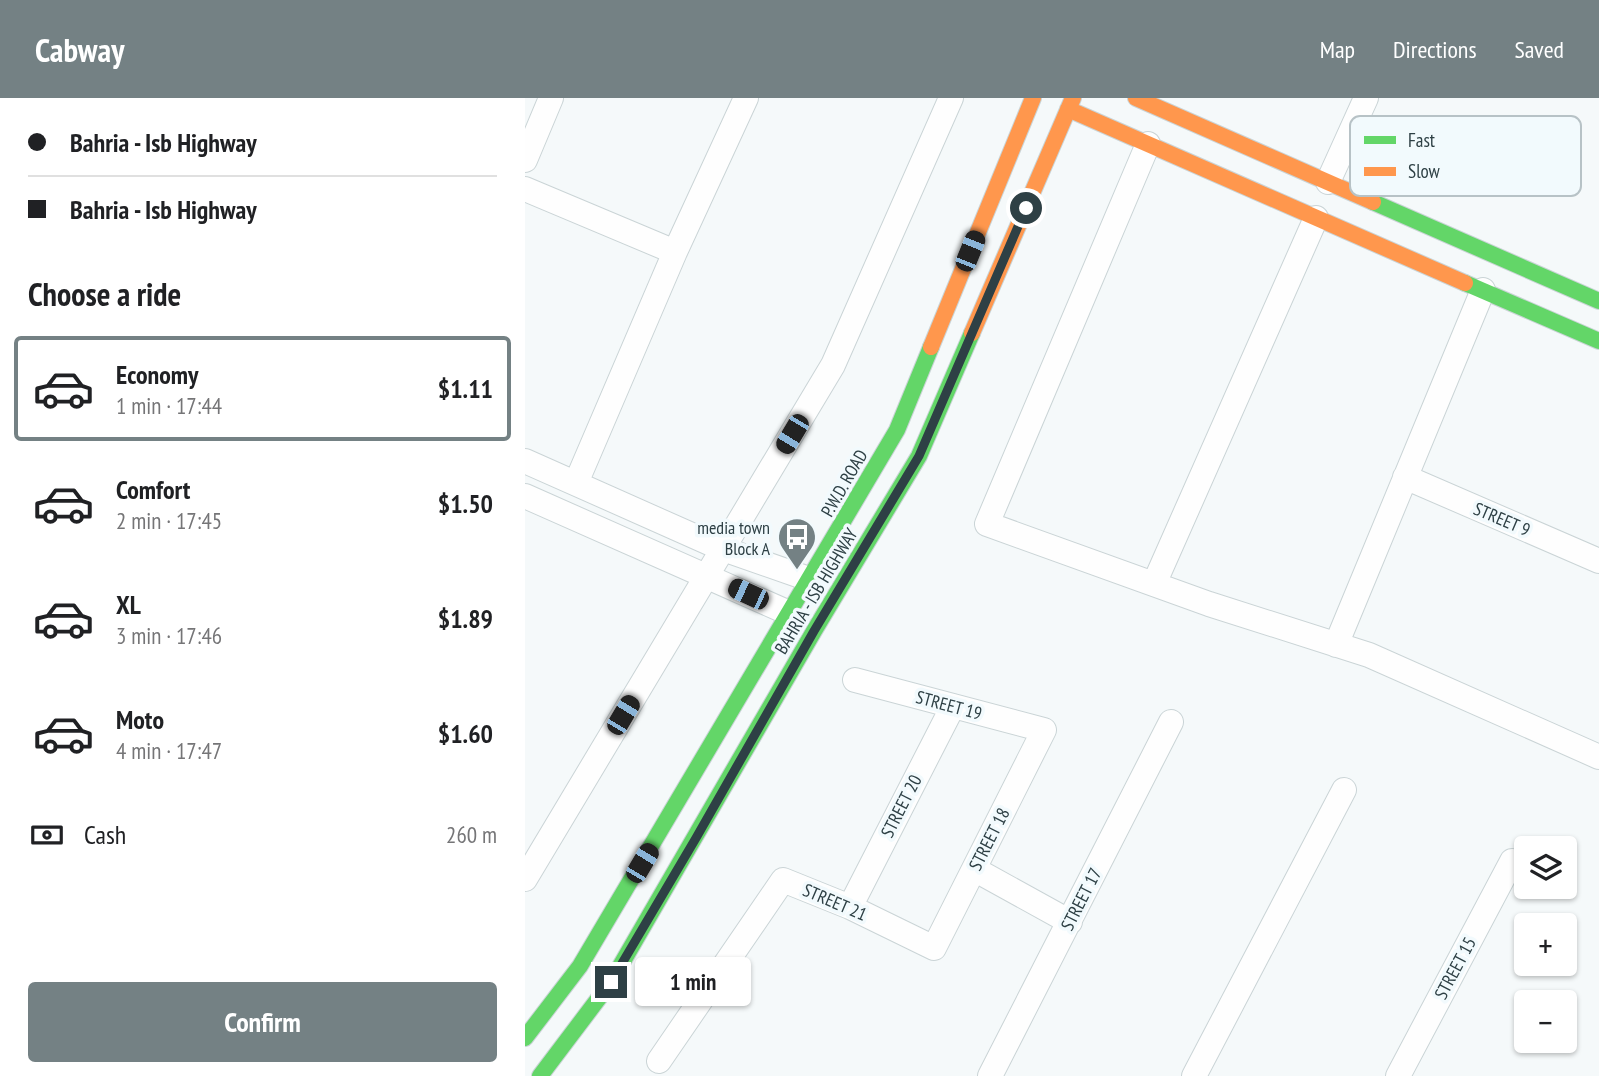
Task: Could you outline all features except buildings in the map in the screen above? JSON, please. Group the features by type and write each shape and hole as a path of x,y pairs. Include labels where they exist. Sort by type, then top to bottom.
{"main road":[{"name":"P.W.D. ROAD","path":"525,1038 580,966 630,917 789,613 897,430 1033,98"},
{"path":"1152,101 1350,193"},
{"path":"1071,104 1148,144 1483,290 1591,314"},
{"name":"BAHRIA - ISB HIGHWAY","path":"540,1076 611,982 630,917 814,631 919,456 1071,104"},
{"path":"1356,196 1591,314 1599,341"}],"street":[{"path":"525,160 551,98"},
{"path":"576,483 675,252 745,98"},
{"path":"525,878 833,365 951,98"},
{"path":"1358,116 1366,98"},
{"path":"1328,182 1350,133"},
{"path":"1148,144 987,524 1154,584 1369,655 1599,757"},
{"path":"525,189 675,252"},
{"path":"1154,584 1316,218"},
{"path":"1336,645 1483,290"},
{"path":"525,461 723,550 809,579"},
{"name":"STREET 9","path":"1405,477 1599,561"},
{"path":"525,496 789,613"},
{"name":"STREET 19","path":"855,680 1044,730"},
{"name":"STREET 20","path":"850,907 953,706"},
{"name":"STREET 17","path":"990,1076 1171,722"},
{"name":"STREET 18","path":"934,948 1044,730"},
{"path":"1194,1076 1344,790"},
{"name":"STREET 15","path":"1398,1076 1512,861"},
{"path":"974,869 1070,922"},
{"name":"STREET 21","path":"659,1061 783,880 850,907 934,948"}],"traffic: fast":[{"path":"1373,202 1599,301"},
{"path":"1465,283 1599,341"},
{"path":"540,1076 611,982 814,631 919,456 972,333"},
{"path":"525,1038 580,966 897,430 931,347"}],"traffic: slow":[{"path":"931,347 1033,98"},
{"path":"972,333 1073,98"},
{"path":"1136,98 1350,192"},
{"path":"1068,109 1465,283"},
{"path":"1359,196 1373,202"}],"place":[{"name":"media town Block A","path":"797,571"}],"route":[{"path":"611,982 814,631 919,456 1026,208"}]}
